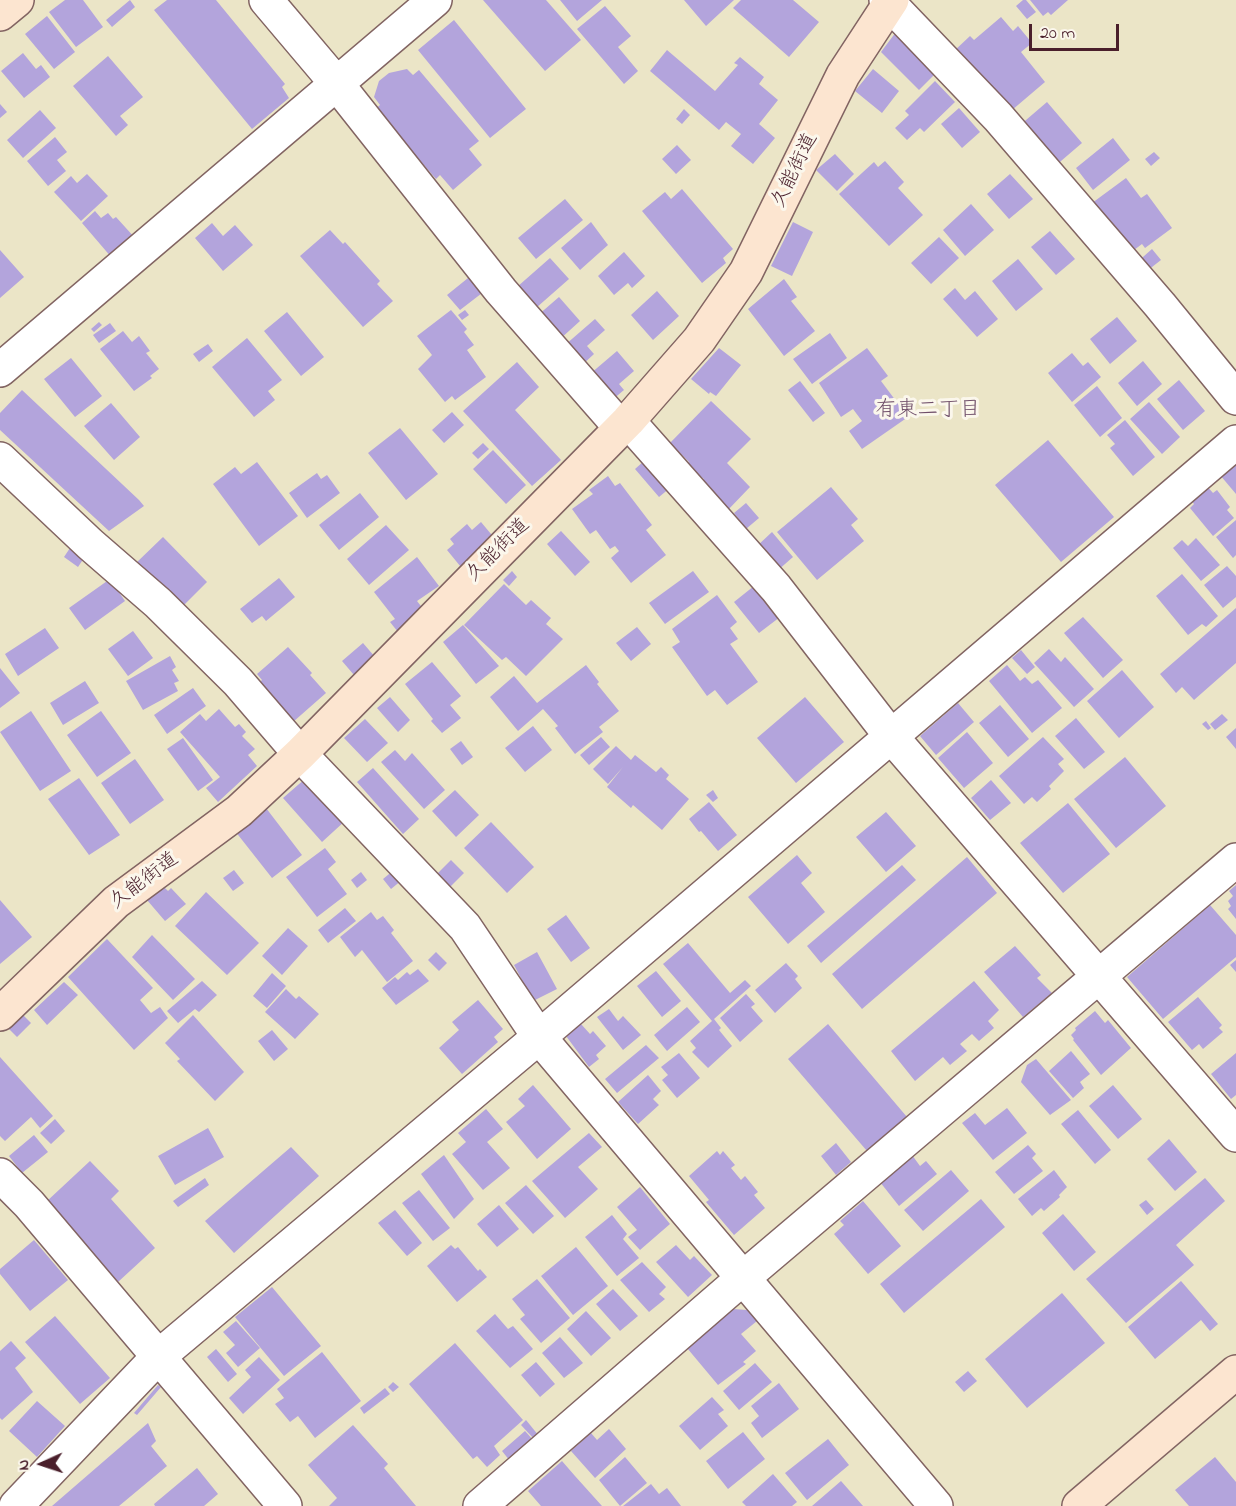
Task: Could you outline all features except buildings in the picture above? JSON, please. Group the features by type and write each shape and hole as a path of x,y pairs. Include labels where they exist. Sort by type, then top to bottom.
{"main road":[{"path":"0,14 17,0"},
{"name":"久能街道","path":"0,1014 116,902 239,811 300,754 624,424 699,340 746,272 843,75 889,1"},
{"path":"1079,1506 1236,1372"}],"street":[{"path":"266,0 337,84 501,291 776,588 890,735 1236,1134"},
{"path":"0,370 435,0"},
{"path":"889,1 998,117 1160,305 1236,398"},
{"path":"16,1506 159,1357 1236,442"},
{"path":"0,459 90,544 158,603 238,682 300,754 465,927 538,1037 936,1506"},
{"path":"480,1506 743,1278 1236,860"},
{"path":"0,1175 28,1204 285,1506"}],"district":[{"name":"有東二丁目","path":"928,412"}]}
